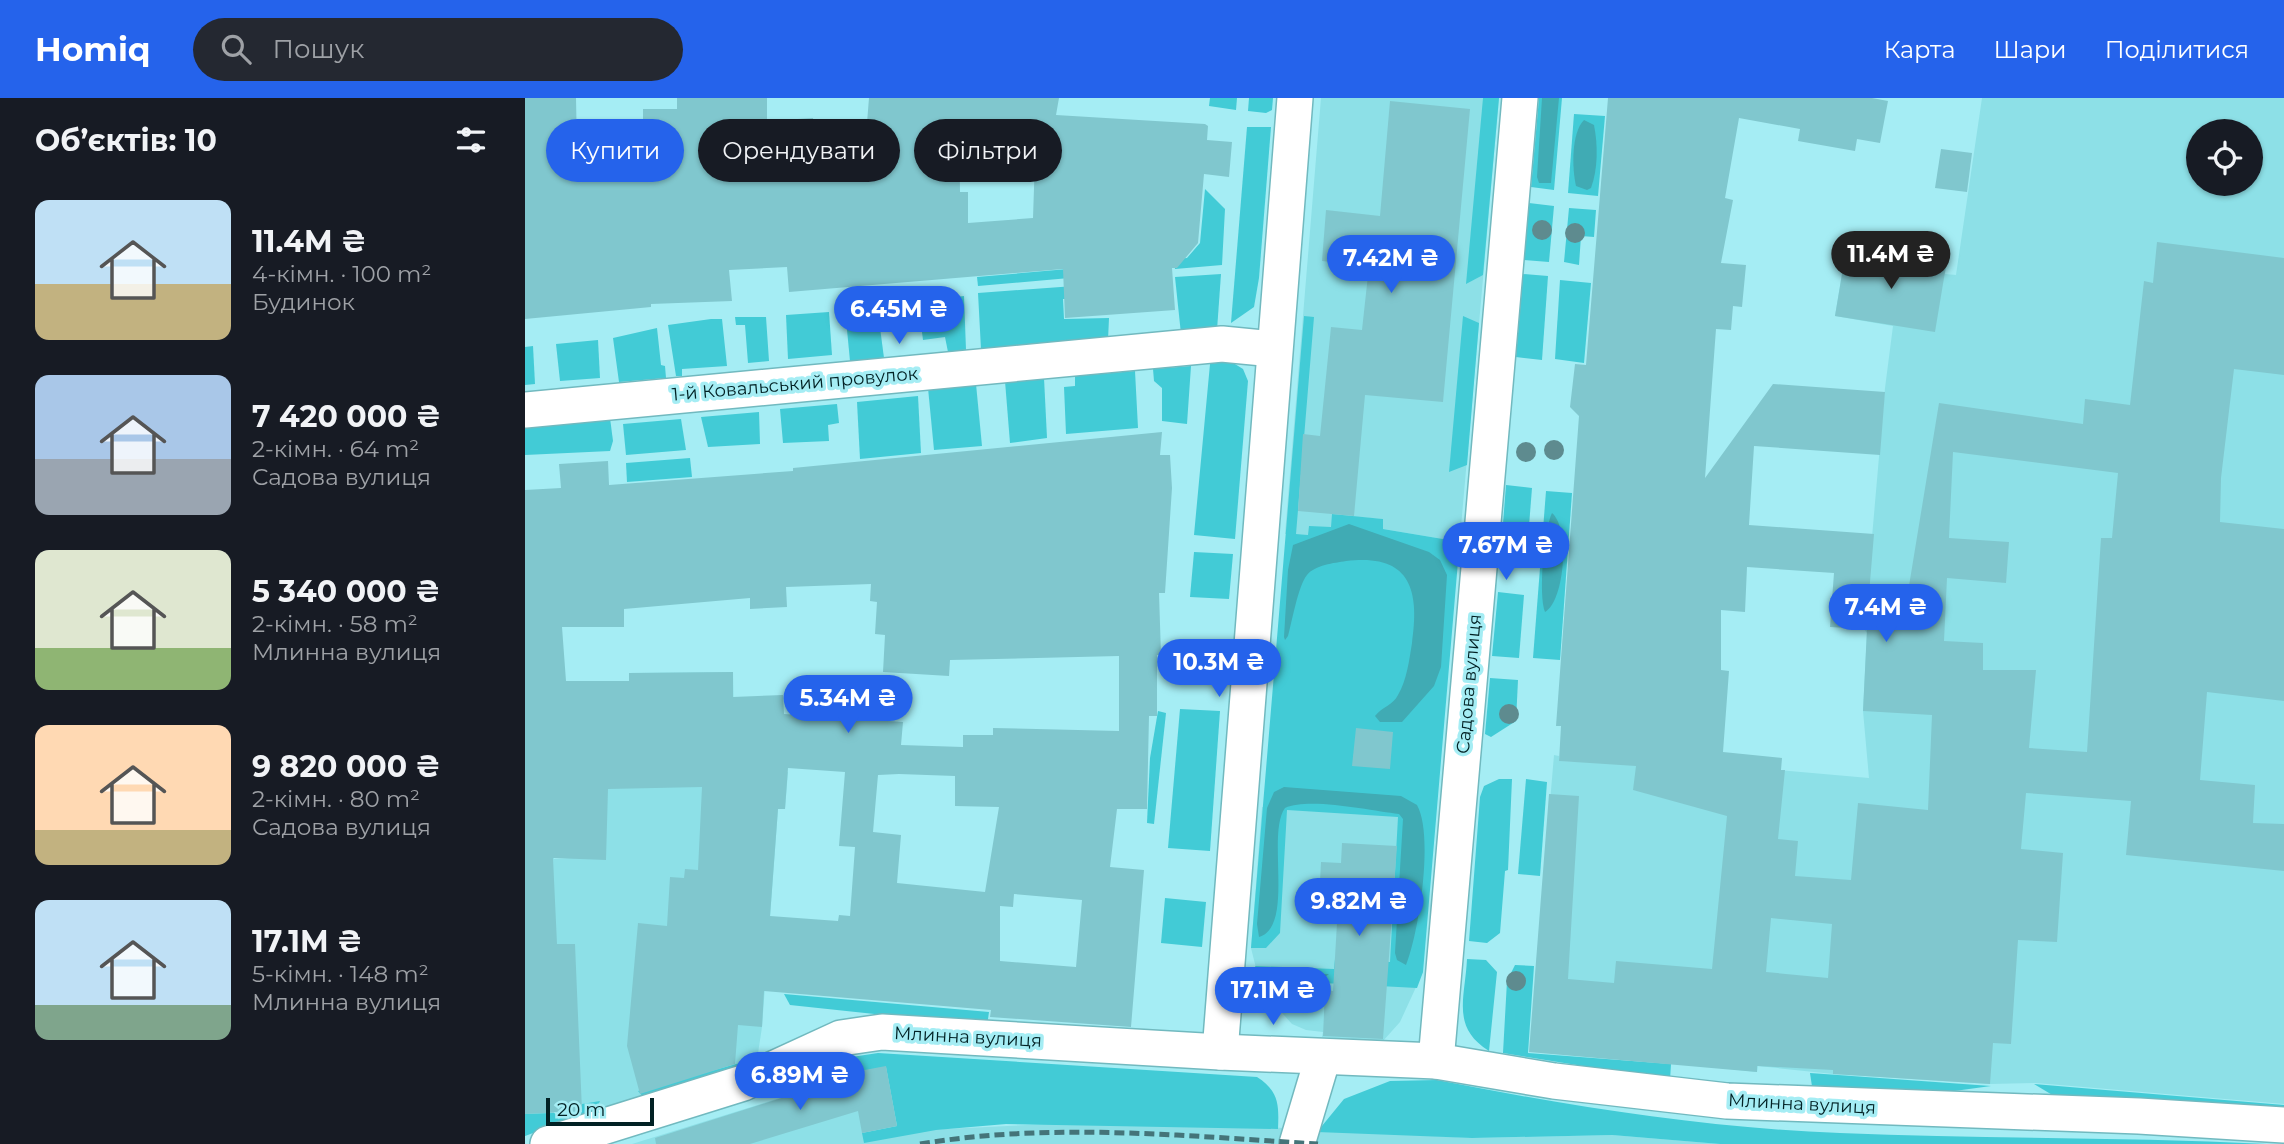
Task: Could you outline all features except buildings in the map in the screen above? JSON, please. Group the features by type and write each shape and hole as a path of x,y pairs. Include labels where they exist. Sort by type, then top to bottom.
{"street":[{"path":"1220,1052 1295,98"},
{"name":"Садова вулиця","path":"1436,1061 1520,98"},
{"name":"1-й Ковальський провулок","path":"525,410 1221,344 1274,349"},
{"name":"Млинна вулиця","path":"548,1144 743,1083 841,1038 862,1033 1436,1061 1554,1081 1727,1101 2139,1116 2284,1125"},
{"path":"1297,1144 1323,1057"}],"shaded area":[{"path":"1210,98 1237,98 1236,110 1209,106"},
{"path":"1249,98 1273,98 1272,110 1266,113 1248,111"},
{"path":"1321,98 1499,98 1460,538 1443,539 1383,529 1383,519 1332,515 1332,527 1308,535 1285,534"},
{"path":"1483,98 1499,98 1483,275 1466,284"},
{"path":"1539,98 1562,98 1554,190 1531,187"},
{"path":"1542,98 1559,98 1551,183 1539,183 1537,177"},
{"path":"1982,98 2284,98 2284,1104 2036,1083 1990,1084 1833,1074 1758,1066 1757,1072 1673,1063 1536,968 1554,755 1559,756 1559,761 1731,766 1869,778 1863,711 1867,633 1864,629 1893,326 1835,316 1846,250 1946,266 1945,274 1956,275"},
{"path":"1574,114 1605,116 1598,196 1568,193"},
{"path":"1584,120 1594,125 1597,149 1593,181 1591,188 1587,190 1576,186 1574,170 1575,142"},
{"path":"1247,127 1271,127 1259,278 1254,307 1231,323"},
{"path":"1205,189 1225,209 1222,265 1175,269 1174,259 1187,258 1200,243"},
{"path":"1529,203 1554,206 1549,262 1524,260"},
{"path":"1569,208 1596,210 1594,237 1581,236 1579,265 1564,262"},
{"path":"1102,266 1103,275 978,286 977,277"},
{"path":"1221,274 1217,330 1181,334 1175,277"},
{"path":"1523,274 1548,276 1542,360 1516,357"},
{"path":"1560,280 1591,283 1584,363 1555,359"},
{"path":"1102,284 1104,298 1063,299 1064,319 1109,318 1108,340 981,349 978,293"},
{"path":"964,296 966,350 948,352 945,337 923,340 918,301"},
{"path":"877,305 884,358 850,361 845,309"},
{"path":"829,312 832,355 788,359 786,315"},
{"path":"1304,316 1314,317 1296,534 1308,535 1309,526 1331,527 1332,514 1383,519 1383,529 1443,539 1460,538 1423,972 1417,988 1323,983 1320,1008 1274,1004 1255,966 1334,969 1335,959 1390,962 1398,817 1287,810 1280,933 1266,948 1251,948"},
{"path":"1463,316 1479,323 1467,465 1449,472"},
{"path":"735,317 766,317 769,361 748,363 745,325 736,325"},
{"path":"722,319 727,366 682,369 682,376 676,376 668,325"},
{"path":"657,328 661,365 665,366 666,378 619,382 613,338"},
{"path":"598,340 600,378 560,381 556,344"},
{"path":"533,346 535,384 525,385 525,347"},
{"path":"1230,361 1243,369 1248,381 1235,539 1194,535 1210,364"},
{"path":"1191,366 1187,424 1162,421 1162,388 1154,381 1153,369"},
{"path":"1135,371 1138,428 1066,434 1064,387 1075,386 1075,376"},
{"path":"1044,378 1047,438 1010,443 1005,381"},
{"path":"976,384 982,446 934,450 928,388"},
{"path":"918,396 921,453 860,459 857,402"},
{"path":"837,404 839,423 828,425 829,441 783,443 780,409"},
{"path":"759,412 760,444 708,447 701,417"},
{"path":"610,418 613,441 610,451 525,455 525,425"},
{"path":"681,419 686,450 626,455 623,424"},
{"path":"690,458 692,477 627,482 626,463"},
{"path":"1506,485 1532,488 1526,564 1500,562"},
{"path":"1546,491 1572,493 1560,660 1533,658"},
{"path":"1552,513 1558,521 1561,533 1563,564 1557,594 1545,612 1542,592 1543,562"},
{"path":"1349,524 1429,552 1440,560 1447,575 1441,667 1434,686 1402,722 1380,722 1375,716 1398,695 1406,676 1412,643 1412,591 1397,569 1368,560 1346,561 1315,569 1304,580 1288,636 1285,640 1284,637 1288,570 1293,545"},
{"path":"1194,552 1233,554 1229,599 1190,597"},
{"path":"1498,592 1524,595 1519,658 1492,656"},
{"path":"733,672 734,719 756,770 788,772 785,809 778,809 762,1027 757,1060 680,1089 596,1109 525,1136 525,853 553,852 554,859 571,858 577,681 629,681 629,673"},
{"path":"1490,678 1518,680 1516,721 1491,737 1485,734"},
{"path":"1180,709 1220,711 1210,851 1168,848"},
{"path":"1158,711 1166,713 1154,824 1147,823 1150,758"},
{"path":"1499,779 1512,779 1508,870 1505,871 1500,933 1487,943 1469,941 1480,797 1484,786"},
{"path":"1526,779 1547,782 1540,876 1518,874"},
{"path":"1284,787 1401,796 1417,805 1424,838 1423,884 1416,931 1406,965 1397,960 1395,953 1403,819 1399,814 1325,804 1285,808 1278,838 1276,916 1270,929 1259,937 1257,924 1267,808 1274,792"},
{"path":"1262,807 1398,816 1423,972 1400,1022 1383,1041 1322,1037 1323,1032 1306,1030 1292,1024 1274,1004 1259,980 1251,948"},
{"path":"1165,898 1206,902 1202,947 1161,943"},
{"path":"1467,959 1486,960 1497,972 1489,1051 1477,1042 1465,1022 1463,999"},
{"path":"1515,965 1534,966 1528,1053 1671,1064 1670,1080 1503,1053 1507,981"},
{"path":"1271,973 1329,974 1320,981 1313,1000 1298,1002 1284,999 1272,990 1264,978"},
{"path":"784,994 989,1012 987,1026 790,1005"},
{"path":"878,1053 1257,1077 1274,1093 1278,1129 1006,1124 936,1130 864,1143 862,1133 897,1126 886,1067 840,1075 845,1058"},
{"path":"757,1060 644,1098 638,1091 740,1063"},
{"path":"886,1066 897,1126 862,1133 1131,1120 1472,1138 1612,1135 1720,1144 632,1144 809,1089 826,1077"},
{"path":"1810,1073 1991,1086 1947,1092 1813,1093"},
{"path":"1437,1080 1637,1114 1789,1130 2267,1144 1720,1144 1612,1135 1472,1138 1317,1132 1344,1099 1390,1081"},
{"path":"2034,1084 2284,1105 2284,1112 2059,1099"},
{"path":"600,1101 596,1109 525,1136 525,1114 582,1112 582,1104"}],"railway":[{"path":"920,1144 969,1137 1069,1132 1318,1144"}]}
